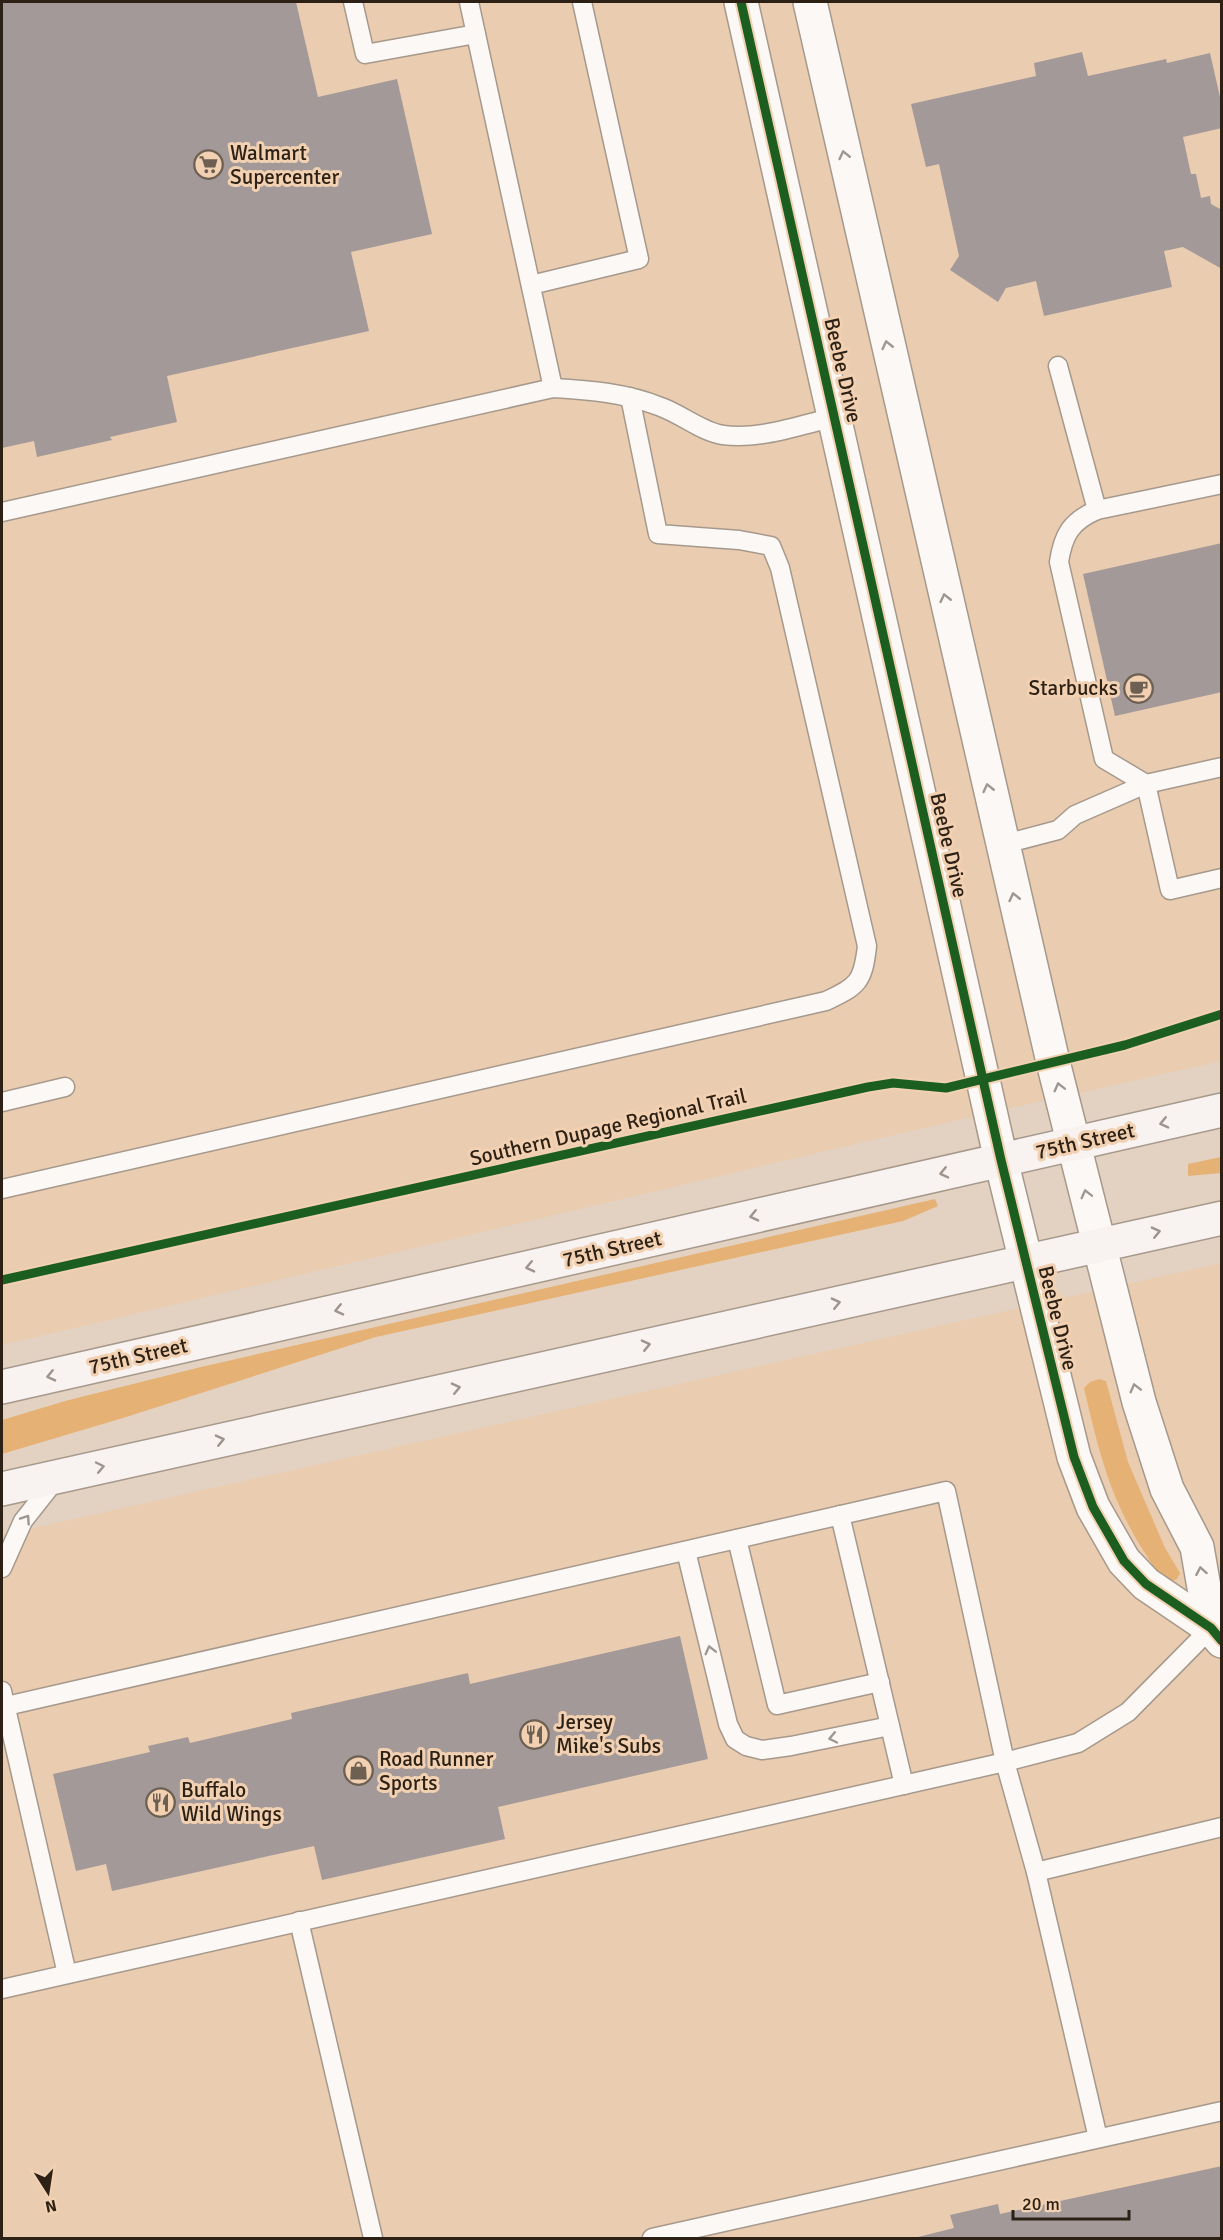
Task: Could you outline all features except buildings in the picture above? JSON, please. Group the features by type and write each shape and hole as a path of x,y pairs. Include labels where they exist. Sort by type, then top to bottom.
{"main road":[{"name":"75th Street","path":"2,1387 1221,1110"},
{"path":"2,1489 1221,1218"}],"street":[{"name":"Beebe Drive","path":"741,2 1001,1160 1074,1457 1093,1507 1124,1561 1146,1584 1216,1635"},
{"path":"810,2 1001,845 1073,1144 1138,1402 1167,1489 1197,1547 1216,1635"}],"lane":[{"path":"353,2 366,54 476,34"},
{"path":"469,2 554,388"},
{"path":"531,285 639,259 582,2"},
{"path":"1058,366 1096,510"},
{"path":"2,512 554,388 594,390 630,397 662,407 721,435 751,437 835,417"},
{"path":"2,1189 826,1001 850,990 864,971 867,946 780,568 771,546 739,540 658,534 630,397"},
{"path":"1221,484 1096,510 1082,517 1069,530 1061,547 1059,562 1104,759 1146,784 1170,890 1221,878"},
{"path":"1001,845 1058,830 1076,815 1146,784 1221,766"},
{"path":"2,1102 65,1086"},
{"path":"2,1568 23,1521 59,1476"},
{"path":"67,1974 3,1701 686,1551 946,1491 1005,1762 1036,1872 1098,2138"},
{"path":"840,1515 904,1785"},
{"path":"737,1539 777,1705 880,1682"},
{"path":"686,1551 728,1724 735,1739 746,1746 762,1750 890,1726"},
{"path":"2,1989 1005,1762 1078,1743 1128,1712 1216,1635"},
{"path":"1036,1872 1221,1827"},
{"path":"299,1922 373,2238"},
{"path":"652,2238 1221,2111"}],"shaded area":[{"path":"2,2 1221,2 1221,1061 962,1119 2,1345"},
{"path":"1221,1157 1221,1173 1188,1176 1188,1164"},
{"path":"935,1199 938,1206 903,1221 376,1337 2,1454 2,1420 65,1401 201,1367"},
{"path":"1221,1263 1221,2238 2,2238 2,1535"},
{"path":"1099,1379 1106,1381 1128,1462 1165,1548 1180,1573 1177,1579 1170,1582 1155,1568 1131,1530 1106,1471 1084,1388 1090,1382"}],"cycle path":[{"path":"741,2 1001,1160 1074,1457 1093,1507 1124,1561 1146,1584 1211,1628 1222,1641"},
{"name":"Southern Dupage Regional Trail","path":"2,1280 868,1087 893,1083 946,1088 1125,1045 1222,1014"}],"place":[{"name":"Walmart Supercenter","path":"209,165"},
{"name":"Starbucks","path":"1139,688"},
{"name":"Jersey Mike's Subs","path":"535,1734"},
{"name":"Road Runner Sports","path":"358,1771"},
{"name":"Buffalo Wild Wings","path":"160,1802"}]}
